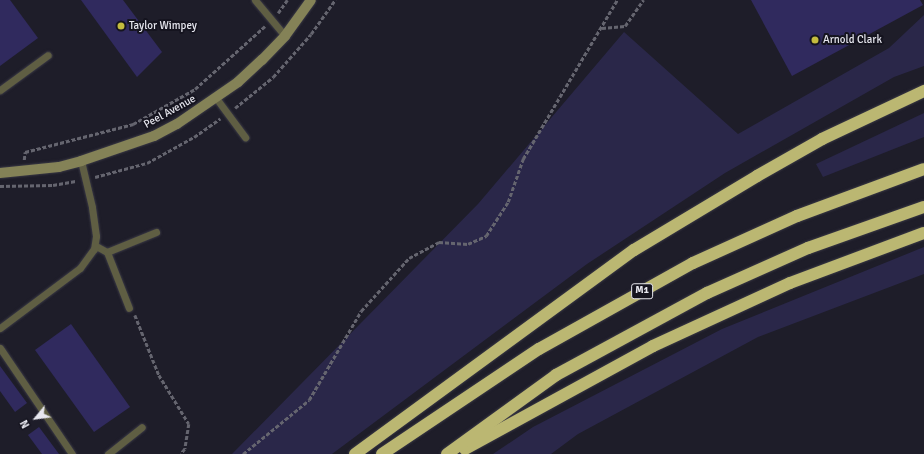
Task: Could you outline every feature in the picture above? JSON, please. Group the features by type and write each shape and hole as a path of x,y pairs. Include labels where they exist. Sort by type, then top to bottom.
{"highway":[{"path":"355,454 634,250 822,139 924,91"},
{"name":"M1","path":"382,454 538,349 692,263 798,216 924,169"},
{"path":"447,454 556,375 707,293 808,248 924,207"},
{"path":"456,454 653,346 790,283 924,233"}],"street":[{"name":"Peel Avenue","path":"0,173 23,172 81,161 154,136 216,98 238,82 285,36 311,0"}],"lane":[{"path":"255,0 285,36"},
{"path":"0,90 48,55"},
{"path":"216,98 245,137"},
{"path":"0,328 80,268 96,246 92,207 81,161"},
{"path":"107,252 156,232"},
{"path":"96,246 107,252 129,308"},
{"path":"0,348 72,454"},
{"path":"108,454 142,428"}],"path":[{"path":"23,172 25,152 133,124 195,90 271,20 287,0"},
{"path":"243,454 308,400 361,311 409,258 439,242 468,244 486,236 508,202 523,159 602,28 617,0"},
{"path":"602,28 625,26 644,0"},
{"path":"129,308 132,307 159,375 189,424 185,449 181,454"}],"shaded area":[{"path":"924,15 924,66 894,77 725,173 587,264 332,454 232,454 478,204 624,32 738,134 889,48"},
{"path":"924,113 924,137 823,177 816,164"},
{"path":"924,247 924,274 758,337 578,434 551,454 493,454 533,427 722,329"}],"building":[{"path":"0,0 10,0 38,38 0,66"},
{"name":"Taylor Wimpey","path":"81,0 123,0 162,52 137,77"},
{"name":"Arnold Clark","path":"751,0 920,0 923,5 792,76"},
{"path":"71,324 130,407 94,432 35,350"},
{"path":"0,366 27,403 15,412 0,391"},
{"path":"39,427 59,454 42,454 28,435"}],"place":[{"name":"Taylor Wimpey","path":"121,26"},
{"name":"Arnold Clark","path":"815,40"}]}
